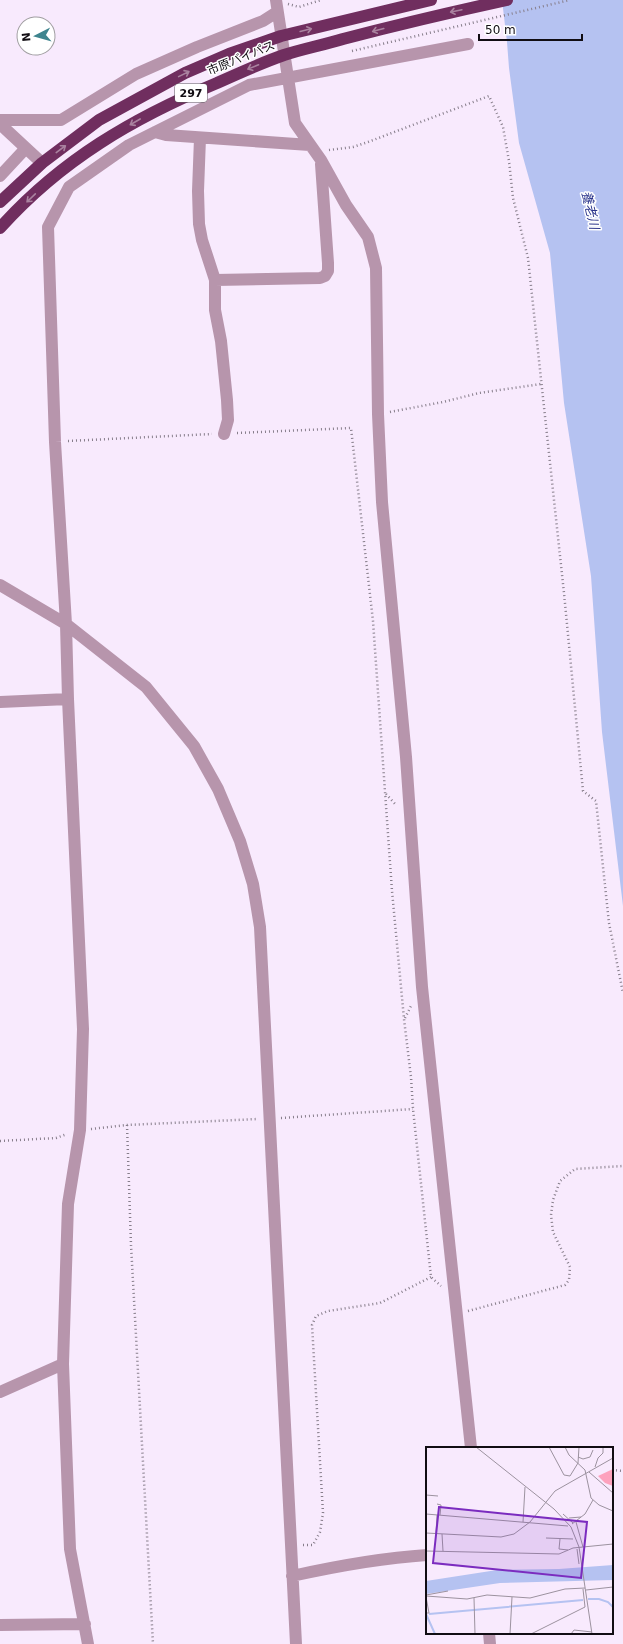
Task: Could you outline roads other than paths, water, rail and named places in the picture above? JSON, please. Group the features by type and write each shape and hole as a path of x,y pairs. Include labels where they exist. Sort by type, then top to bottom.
{"highway":[{"name":"市原バイパス","path":"0,202 42,163 99,120 185,73 229,54 281,36 431,0"},
{"name":"市原バイパス","path":"0,228 43,186 68,165 106,138 154,111 180,99 284,55 415,20 508,0"}],"street":[{"path":"276,4 287,77 296,123 346,205 368,237 376,268 378,414 382,502 406,757 422,987 471,1447"},
{"path":"0,120 61,120 136,74 197,47 263,21 276,4"},
{"path":"88,1644 70,1549 63,1364 68,1204 80,1130 83,1029 66,624 55,442 48,227 69,187 129,145 249,85 468,44"},
{"path":"0,124 42,163"},
{"path":"155,132 166,135 315,152"},
{"path":"200,138 198,191 199,224 202,240 216,280 216,310 227,400 228,420 224,434"},
{"path":"0,176 26,148"},
{"path":"216,280 320,278 325,276 328,271 328,263 315,152"},
{"path":"0,585 66,624 146,687 189,740 218,789 240,841 253,884 260,927 296,1644"},
{"path":"0,702 68,699"},
{"path":"0,1392 63,1364"},
{"path":"292,1576 345,1564 400,1556 426,1555"},
{"path":"0,1625 50,1626 84,1624"},
{"path":"489,1634 490,1644"}],"water":[{"name":"養老川","path":"502,0 623,0 623,906 602,732 591,576 564,403 550,253 519,143"}]}
